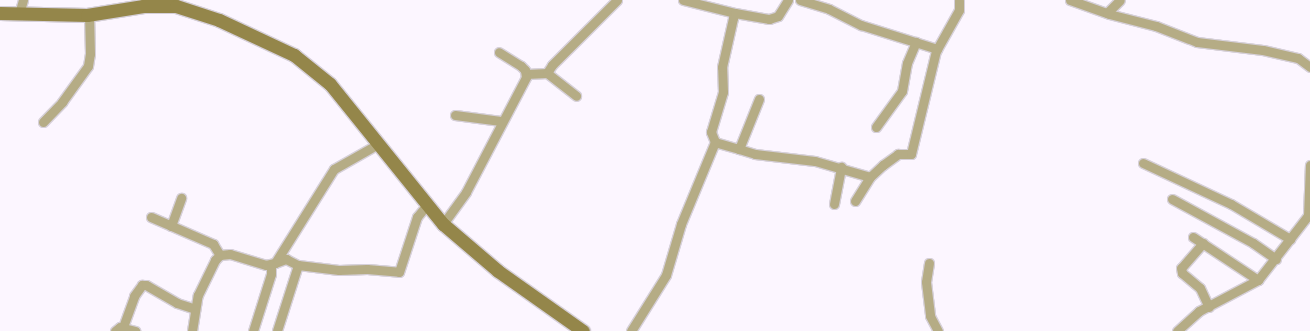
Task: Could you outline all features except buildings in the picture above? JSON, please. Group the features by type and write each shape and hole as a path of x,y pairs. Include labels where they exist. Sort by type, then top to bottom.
{"street":[{"path":"20,14 23,0"},
{"path":"547,73 552,65 617,0"},
{"path":"683,0 735,13 769,19 778,16 788,0"},
{"path":"800,0 829,9 861,25 937,49"},
{"path":"855,202 870,177 898,154 911,154 922,99 937,49 959,10 959,0"},
{"path":"1070,0 1107,13 1156,26 1196,42 1244,46 1298,58 1310,67"},
{"path":"1107,13 1120,0"},
{"path":"0,13 89,14 160,4 176,6 219,20 294,55 310,66 330,84 361,124 407,176 426,206 442,224 498,271 583,331"},
{"path":"735,13 722,67 723,92 711,132 716,142 739,149 842,167 870,177"},
{"path":"43,122 62,102 88,66 90,54 89,14"},
{"path":"876,127 902,91 907,63 916,42"},
{"path":"499,52 522,66 526,74"},
{"path":"526,74 547,73 576,96"},
{"path":"442,224 466,192 526,74"},
{"path":"739,149 759,99"},
{"path":"456,115 502,121"},
{"path":"253,331 273,264 334,169 375,139"},
{"path":"630,331 666,275 681,224 716,142"},
{"path":"1142,162 1230,204 1290,239"},
{"path":"1177,331 1198,311 1209,307 1258,280 1276,259 1309,214 1310,165"},
{"path":"834,204 842,167"},
{"path":"171,226 181,198"},
{"path":"1172,199 1253,243 1276,259"},
{"path":"192,331 196,316 195,309 211,265 220,255 230,254 273,264 286,259 298,265 339,270 367,269 399,272 417,217 426,206"},
{"path":"151,217 213,244 220,255"},
{"path":"1192,236 1258,280"},
{"path":"1203,243 1182,268 1182,273 1200,288 1209,307"},
{"path":"929,262 926,282 930,316 938,331"},
{"path":"277,331 298,265"},
{"path":"135,331 119,329 134,296 142,285 146,284 177,303 195,309"}]}
